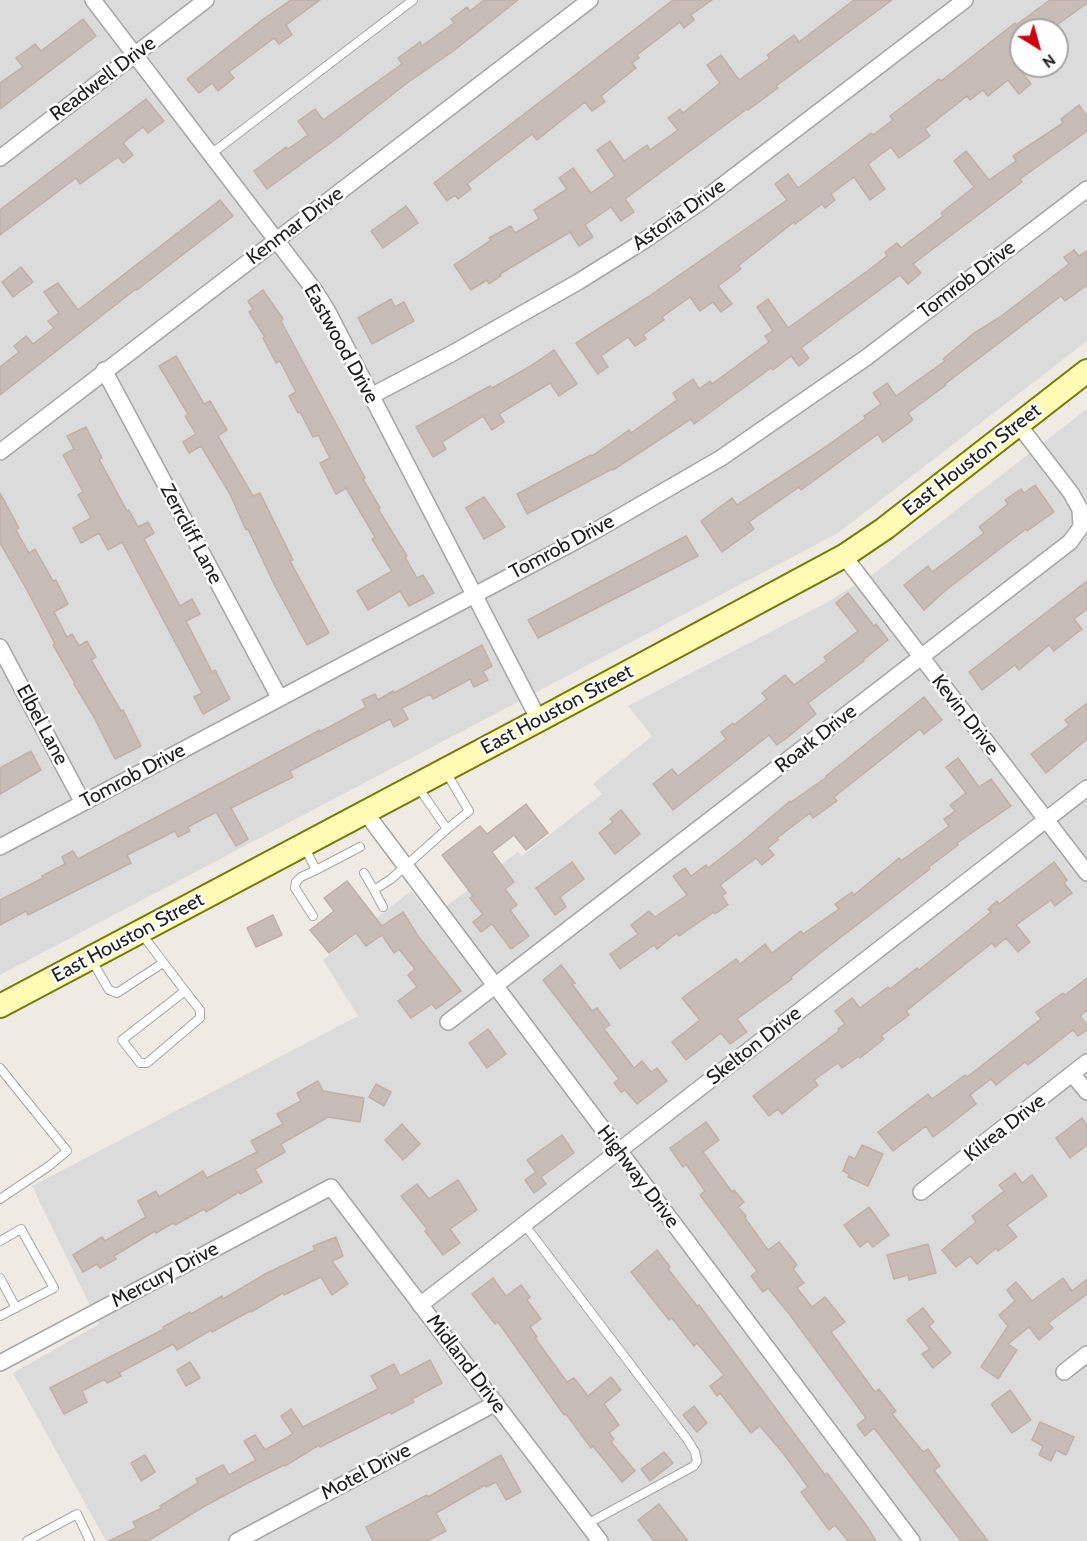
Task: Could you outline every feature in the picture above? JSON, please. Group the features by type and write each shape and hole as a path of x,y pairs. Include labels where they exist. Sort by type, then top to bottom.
{"main road":[{"name":"East Houston Street","path":"0,1006 844,556 884,529 1087,371"}],"street":[{"name":"Eastwood Drive","path":"93,0 327,310 539,720"},
{"name":"Readwell Drive","path":"0,158 207,0"},
{"name":"Kenmar Drive","path":"0,452 104,370 590,0"},
{"name":"Astoria Drive","path":"371,396 461,349 578,282 642,242 702,201 965,0"},
{"name":"Tomrob Drive","path":"0,847 595,531 721,458 867,357 1087,189"},
{"name":"Zerrcliff Lane","path":"104,370 279,698"},
{"name":"Roark Drive","path":"448,1022 1070,542 1081,527 1080,509 1071,493 1018,424"},
{"name":"Kevin Drive","path":"844,556 1087,873"},
{"name":"Elbel Lane","path":"0,647 83,803"},
{"name":"Skelton Drive","path":"420,1305 1087,788"},
{"name":"Highway Drive","path":"365,812 912,1541"},
{"name":"Kilrea Drive","path":"921,1192 1087,1062"},
{"path":"1073,1075 1087,1092"},
{"name":"Midland Drive","path":"331,1187 600,1541"},
{"name":"Mercury Drive","path":"0,1363 331,1187"},
{"path":"1064,1372 1087,1354"},
{"name":"Motel Drive","path":"237,1541 496,1403"}],"lane":[{"path":"211,154 413,0"},
{"path":"374,890 391,879 469,811 444,770"},
{"path":"416,785 447,829"},
{"path":"303,845 316,870"},
{"path":"313,916 295,888 296,882 360,847"},
{"path":"364,873 383,907"},
{"path":"140,932 200,1010 200,1018 147,1063 140,1063 122,1040 185,991"},
{"path":"90,958 109,990 117,993 164,963"},
{"path":"0,1068 67,1151 0,1199"},
{"path":"524,1224 687,1439 695,1452 697,1461 694,1466 587,1524"},
{"path":"0,1240 21,1229 54,1288 0,1316"},
{"path":"0,1278 16,1308"},
{"path":"27,1541 77,1515 90,1541"}],"shaded area":[{"path":"0,0 1087,0 1087,341 838,533 0,975"},
{"path":"1087,409 1087,1541 106,1541 13,1373 99,1324 32,1186 358,1016 323,960 411,891 432,917 518,852 522,856 602,794 593,784 652,736 628,706 824,604 872,575"}],"building":[{"path":"291,0 320,0 286,25 292,35 279,44 274,38 229,72 234,78 218,91 212,83 199,93 187,79"},
{"path":"484,0 518,0 452,52 407,83 267,189 254,171 286,147 288,149 308,135 298,121 315,109 323,120 402,64 398,58 420,42 422,46 454,23 451,19 467,7 470,11"},
{"path":"673,0 712,0 691,15 694,20 684,28 680,22 637,55 639,58 632,63 636,68 601,96 605,102 592,111 585,102 537,140 532,134 467,184 471,189 458,199 455,195 447,201 434,183"},
{"path":"854,0 892,0 776,86 778,88 625,199 634,212 621,221 611,207 585,225 593,237 579,246 570,232 500,274 501,276 489,284 487,280 471,290 454,265 491,240 489,238 511,226 515,233 539,219 534,210 567,189 559,178 573,168 591,193 615,176 597,150 610,141 624,161 647,145 650,150 678,130 668,118 680,109 683,113 720,83 707,65 721,55 739,80 770,58 767,55 794,35 799,42"},
{"path":"1050,0 1087,0 1087,3 1066,18 1026,18"},
{"path":"83,19 96,36 0,109 0,83 23,67 16,58 35,44 41,51"},
{"path":"1009,28 1009,78 1026,78 1031,84 1019,94 1008,80 988,96 983,90 970,100 967,96 925,129 930,136 899,158 891,147 868,164 885,189 870,200 854,177 831,194 835,200 825,208 822,204 795,224 794,222 738,266 741,269 718,286 732,304 721,312 713,302 700,311 690,297 662,317 664,320 643,335 646,339 635,346 628,337 601,356 608,367 598,374 576,343 648,297 787,200 775,184 788,174 798,188 871,133 873,135 893,120 890,116 939,79 941,81"},
{"path":"146,99 164,121 148,133 143,127 123,143 133,155 123,163 118,157 80,184 76,178 0,235 0,210"},
{"path":"1079,105 1087,116 1087,131 1020,179 1022,182 913,264 921,273 908,284 900,275 801,348 809,358 799,366 791,356 694,424 691,419 613,470 527,514 517,494 592,456 629,430 631,433 677,400 673,393 693,379 699,389 710,381 712,384 769,342 765,336 773,331 757,307 768,299 788,328 887,256 885,252 897,243 901,248 943,216 941,213 974,187 954,161 966,151 989,180 1016,161 1013,156 1063,123 1061,119"},
{"path":"220,200 233,216 0,395 0,367 19,352 14,346 26,336 33,344 54,328 48,321 59,313 44,292 58,283 78,310"},
{"path":"406,206 418,223 383,248 371,231"},
{"path":"1074,250 1079,256 1087,251 1087,285 1065,301 1061,296 945,384 908,413 913,420 883,442 878,434 801,490 799,487 749,522 754,529 722,552 701,521 732,498 737,505 866,418 864,416 881,404 873,393 887,383 896,396 945,361 943,359 973,334 1000,317 1069,264 1064,257"},
{"path":"21,267 33,282 13,297 2,282"},
{"path":"263,290 283,319 281,321 365,478 363,479 380,508 378,509 407,556 405,557 417,578 423,575 434,593 409,606 400,591 368,610 357,591 392,571 372,539 375,537 346,488 336,494 320,463 330,458 318,435 313,437 300,412 298,413 289,396 296,392 280,361 276,363 263,338 265,337 249,312 253,309 248,301"},
{"path":"391,299 395,307 404,302 414,321 372,344 358,318"},
{"path":"554,350 577,384 559,396 550,383 499,414 504,422 492,430 483,416 442,442 446,449 433,457 416,427 490,386 492,388"},
{"path":"176,356 204,404 210,401 227,430 218,436 253,496 260,493 293,560 290,561 329,633 307,645 248,529 246,530 230,494 201,446 189,453 183,442 196,434 185,416 188,414 159,366"},
{"path":"86,427 102,458 99,459 127,511 129,510 138,527 148,522 154,533 144,539 180,606 192,599 200,614 186,621 212,672 215,670 230,699 203,714 194,697 202,693 122,542 108,550 99,533 81,543 73,528 91,518 78,495 83,492 63,455 74,449 67,436"},
{"path":"1035,485 1054,512 1027,531 1026,529 946,590 924,610 904,585 928,566 932,572 984,533 979,527 1008,504 1005,500 1021,489 1024,493"},
{"path":"0,493 19,528 16,530 29,553 35,549 53,581 56,580 68,604 54,612 67,637 72,634 79,646 87,641 96,657 91,660 121,711 123,710 141,746 115,759 0,543"},
{"path":"484,497 505,527 484,539 466,508"},
{"path":"686,536 698,556 538,638 528,620"},
{"path":"1087,581 1087,609 1074,619 1082,629 1054,651 1049,645 1019,670 1015,665 982,690 969,672"},
{"path":"848,593 888,640 808,703 816,714 788,737 777,745 769,735 673,810 653,784 672,769 678,776 726,739 721,732 733,723 734,725 767,699 762,693 785,675 794,685 827,661 824,657 858,631 836,603"},
{"path":"482,645 492,666 483,671 488,680 474,687 470,679 433,699 430,694 402,708 408,719 394,727 390,719 290,771 293,777 231,808 248,839 236,846 216,812 188,827 190,831 178,837 175,831 127,855 131,863 28,915 26,911 0,925 0,900 65,864 62,857 73,851 78,859 366,707 362,700 375,694 378,700 393,691 394,693"},
{"path":"924,697 942,720 924,734 920,729 834,797 837,801 813,818 810,813 777,838 778,840 768,848 774,855 762,865 756,858 720,885 726,893 722,896 728,905 679,936 677,933 657,949 654,945 620,969 610,954 638,934 631,925 649,911 655,917 687,895 673,876 685,868 691,876 706,865 708,868 790,801 827,777"},
{"path":"1087,703 1087,739 1046,773 1031,754 1069,725 1065,720"},
{"path":"31,751 41,770 0,794 0,768"},
{"path":"958,758 979,787 991,779 1011,806 957,843 958,845 929,867 930,869 819,954 791,977 792,979 737,1019 747,1032 730,1044 721,1033 686,1060 672,1042 700,1020 682,998 736,959 740,964 765,944 772,953 801,931 803,934 839,909 835,904 852,892 854,895 899,858 901,861 949,826 944,819 955,811 950,805 966,793 946,767"},
{"path":"526,804 548,833 526,850 514,835 492,852 514,882 505,889 517,905 510,910 529,936 511,949 492,924 481,932 473,922 483,914 470,898 473,896 442,855 480,826 487,834"},
{"path":"621,810 640,834 615,854 599,833 613,822 610,819"},
{"path":"572,862 584,879 560,897 566,907 555,915 536,888"},
{"path":"1054,862 1067,880 1064,883 1072,893 1055,906 1051,900 1016,925 1030,942 1018,952 1006,938 995,947 992,943 906,1011 909,1015 881,1036 884,1039 860,1058 859,1056 842,1068 838,1063 814,1080 818,1085 782,1114 778,1109 769,1116 753,1096 839,1031 838,1029 845,1024 835,1011 852,998 860,1008 917,968 919,970 991,912 988,909 997,901 999,904"},
{"path":"347,881 382,926 403,912 418,936 461,991 436,1009 432,1004 411,1018 398,1001 417,987 408,975 415,969 399,949 394,953 382,935 366,946 356,933 329,953 310,930 334,911 324,898"},
{"path":"273,915 282,935 256,947 247,928"},
{"path":"561,965 592,1011 597,1008 610,1025 604,1029 634,1068 642,1061 651,1072 657,1068 667,1081 637,1104 625,1090 621,1092 614,1083 619,1079 543,980"},
{"path":"1087,978 1087,1010 1080,1016 1087,1025 1087,1030 1078,1036 1073,1030 1028,1065 1025,1062 996,1085 991,1079 970,1095 976,1104 933,1137 926,1126 893,1151 878,1132 928,1094 932,1099 965,1075 967,1077 1041,1019 1036,1012 1063,993 1065,995"},
{"path":"488,1029 506,1054 487,1068 469,1043"},
{"path":"318,1081 323,1091 364,1098 360,1122 328,1117 281,1144 285,1152 255,1169 262,1182 240,1194 239,1192 206,1212 204,1209 175,1225 173,1223 156,1233 155,1231 114,1256 116,1259 100,1268 97,1264 83,1272 73,1255 102,1237 105,1241 146,1217 138,1201 156,1191 159,1197 203,1171 207,1178 257,1152 251,1141 283,1124 277,1114 301,1101 297,1093"},
{"path":"376,1084 391,1092 384,1106 369,1097"},
{"path":"1082,1118 1087,1125 1087,1145 1070,1158 1056,1138"},
{"path":"706,1122 719,1140 703,1152 732,1192 734,1190 744,1202 738,1207 746,1216 745,1218 768,1250 779,1242 797,1265 793,1269 804,1283 797,1288 812,1307 825,1297 845,1322 831,1332 875,1392 879,1389 896,1411 892,1414 923,1452 928,1449 940,1466 934,1470 988,1541 961,1541 874,1428 865,1436 857,1425 866,1418 790,1315 768,1288 763,1292 751,1276 757,1271 700,1195 705,1191 686,1164 683,1167 670,1148"},
{"path":"402,1124 420,1144 403,1160 385,1140"},
{"path":"562,1135 574,1153 541,1177 546,1184 534,1193 525,1180 536,1172 527,1160"},
{"path":"862,1145 883,1154 868,1186 848,1177 849,1174 843,1171 849,1156 855,1159"},
{"path":"1015,1173 1022,1183 1032,1175 1047,1196 1007,1225 1017,1237 998,1251 996,1248 977,1264 970,1256 956,1267 942,1250 976,1222 972,1216 1004,1191 999,1185"},
{"path":"458,1180 477,1210 450,1229 460,1243 443,1255 425,1231 427,1229 401,1196 417,1184 429,1199"},
{"path":"869,1207 889,1235 873,1247 868,1241 860,1247 844,1225"},
{"path":"336,1237 343,1256 332,1261 348,1284 332,1295 321,1277 284,1295 283,1293 177,1350 173,1344 119,1373 121,1376 107,1383 105,1379 82,1391 87,1402 64,1414 50,1388 164,1329 163,1327 190,1312 191,1314 222,1296 223,1299 267,1273 315,1250 313,1246"},
{"path":"928,1244 936,1273 909,1280 908,1275 894,1279 887,1255"},
{"path":"657,1250 670,1267 668,1269 697,1306 699,1305 876,1541 848,1541 835,1525 829,1530 801,1492 808,1487 783,1453 760,1426 751,1433 720,1393 717,1396 710,1386 724,1375 697,1343 694,1346 672,1318 669,1320 631,1272"},
{"path":"493,1278 506,1296 521,1285 530,1297 527,1300 541,1319 530,1327 537,1337 535,1338 567,1382 574,1378 588,1396 611,1377 621,1390 604,1404 619,1425 609,1433 614,1439 611,1442 635,1471 622,1482 593,1446 591,1448 566,1414 564,1415 498,1322 495,1324 472,1294"},
{"path":"1063,1278 1072,1291 1087,1279 1087,1294 1048,1323 1053,1328 1039,1340 1029,1327 1008,1344 1017,1350 998,1379 981,1367 1008,1326 999,1315 1015,1301 1007,1290 1016,1282 1032,1301"},
{"path":"923,1308 934,1322 929,1326 951,1353 933,1368 922,1354 930,1349 907,1320"},
{"path":"430,1360 442,1383 412,1399 414,1402 320,1447 319,1445 285,1466 203,1507 148,1541 109,1541 136,1528 133,1522 162,1508 160,1506 198,1483 196,1479 223,1465 229,1475 256,1460 244,1441 255,1435 265,1450 293,1434 281,1416 291,1409 303,1427 378,1389 371,1376 394,1364 400,1376"},
{"path":"190,1362 200,1378 186,1386 177,1370"},
{"path":"1010,1390 1031,1420 1012,1433 991,1404"},
{"path":"694,1406 707,1423 697,1432 683,1415"},
{"path":"1040,1422 1074,1437 1066,1455 1056,1450 1051,1461 1039,1455 1043,1446 1032,1440"},
{"path":"664,1452 673,1463 650,1481 641,1469"},
{"path":"145,1455 155,1472 141,1481 131,1463"},
{"path":"501,1455 521,1492 506,1500 496,1482 486,1487 485,1485 436,1513 446,1531 427,1541 373,1541 366,1527 427,1495 428,1497"},
{"path":"659,1504 688,1541 654,1541 638,1520"}]}
